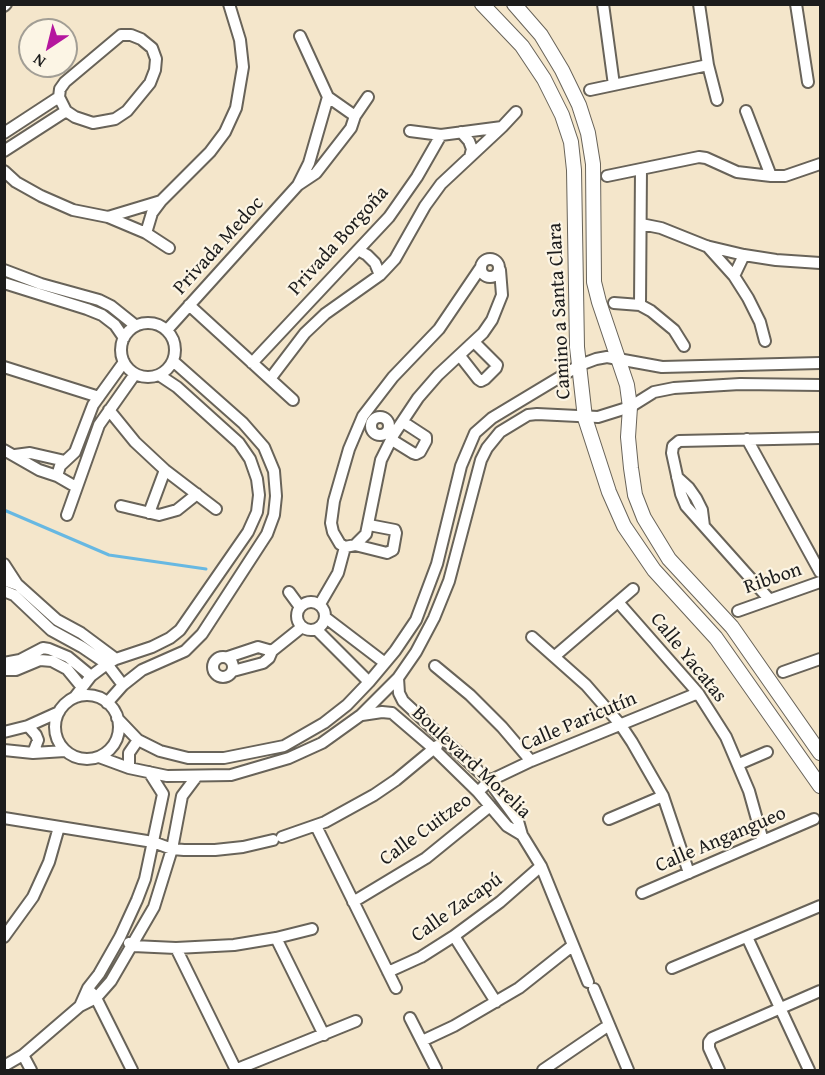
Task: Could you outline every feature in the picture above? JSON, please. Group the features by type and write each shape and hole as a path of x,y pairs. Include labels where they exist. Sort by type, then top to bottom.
{"main road":[{"name":"Camino a Santa Clara","path":"482,4 522,46 544,79 562,115 571,142 574,170 578,347 585,418 609,492 624,526 654,570 716,638 820,786"},
{"name":"Camino a Santa Clara","path":"514,4 541,35 562,70 579,105 588,133 593,164 594,282 627,385 630,406 628,436 631,468 635,495 644,518 669,559 732,627 820,753"}],"street":[{"path":"146,233 152,213 210,152 225,132 236,108 243,67 240,40 230,4"},
{"path":"603,4 614,85"},
{"path":"699,4 708,65 717,100"},
{"path":"796,4 808,82"},
{"path":"121,35 131,35 141,39 152,48 156,59 150,83 127,111 115,119 93,123 84,121 66,111 59,97 60,89 65,82 121,35"},
{"path":"300,36 328,97 355,116"},
{"path":"590,90 708,65"},
{"path":"4,133 59,97"},
{"name":"Privada Medoc","path":"298,185 309,163 328,97"},
{"name":"Privada Medoc","path":"167,330 298,185 315,173 351,128 355,116 368,97"},
{"path":"4,151 66,111"},
{"path":"746,111 771,176"},
{"name":"Privada Borgoña","path":"270,379 305,333 325,314 380,275 395,259 424,206 441,184 516,112"},
{"path":"410,131 441,135 502,127"},
{"path":"461,132 470,141 472,149 470,157"},
{"name":"Privada Borgoña","path":"252,363 389,217 417,177 441,135"},
{"path":"607,176 699,157 737,172 771,176 785,176 820,164"},
{"path":"640,305 641,169"},
{"path":"4,171 16,182 41,196 73,210 108,217 146,233 169,248"},
{"path":"108,217 161,201"},
{"path":"641,225 661,228 706,246 744,255 820,263"},
{"path":"706,246 734,276 760,321 765,342"},
{"path":"358,250 375,263 380,275"},
{"path":"806,261 820,254"},
{"path":"734,276 744,255"},
{"path":"320,604 350,546 366,534 381,460 391,435 432,383 488,327 498,309 502,295 500,270 499,265 492,259 487,260 481,267 439,329 393,377 349,449 334,501 333,532 340,544 350,546 387,554 393,550 395,530 369,525"},
{"path":"4,270 41,284 99,300 111,306 136,326"},
{"path":"4,283 102,315 124,338"},
{"path":"614,303 640,305 662,318 674,330 684,346"},
{"path":"189,305 293,400"},
{"path":"153,323 167,330 175,345 170,367 159,375 144,377 135,374 124,362 121,350 124,338 136,326 153,323"},
{"path":"460,356 482,381 496,368 496,364 474,342"},
{"path":"74,698 91,696 107,703 117,718 138,740 160,751 188,758 224,758 284,746 324,723 347,705 406,636 422,606 437,564 461,466 468,448 475,433 492,418 580,365 596,358 607,357 662,367 820,363"},
{"path":"107,703 123,685 142,670 185,651 202,634 262,542 274,515 276,496 273,471 264,447 243,423 173,361"},
{"path":"57,476 60,466 75,452 87,418 99,396 124,362"},
{"path":"4,366 99,396"},
{"path":"67,516 99,425 135,374"},
{"path":"159,375 184,393 239,443 250,459 257,479 259,495 257,513 248,532 180,630 152,647 111,662 91,676 74,698 59,712 55,722 55,733 65,751 81,759 99,757 129,768 167,776 231,775 289,758 322,742 361,715 398,678 416,652 438,608 449,581 483,454 500,432 528,415 585,418 611,414 654,392 674,388 740,384 820,385"},
{"path":"184,393 194,380"},
{"path":"202,409 213,396"},
{"path":"525,399 528,415"},
{"path":"109,410 135,442 165,470 216,509"},
{"path":"87,418 99,425"},
{"path":"368,419 385,418 391,435 416,454 420,452 426,437 403,422"},
{"path":"492,418 500,432"},
{"path":"770,598 686,506 677,477 672,453 673,446 679,441 820,438"},
{"path":"747,439 820,572"},
{"path":"468,448 483,454"},
{"path":"4,450 76,487"},
{"path":"15,455 30,453 65,461"},
{"path":"149,513 165,470"},
{"path":"456,489 472,492"},
{"path":"121,506 159,515 187,504 197,494"},
{"path":"4,564 12,590 57,620 88,637 111,662 123,685"},
{"path":"4,580 51,630 111,662"},
{"name":"Ribbon","path":"738,611 820,582"},
{"path":"555,656 633,589"},
{"path":"289,592 300,607"},
{"path":"310,601 320,604 325,610 326,618 322,625 309,630 302,627 297,617 300,607 310,601"},
{"name":"Calle Yacatas","path":"618,602 698,693 726,737 749,791 763,841"},
{"path":"326,618 385,663"},
{"path":"40,660 42,648 57,620"},
{"path":"272,651 258,647 218,658 213,668 219,676 224,677 233,671 263,663 272,651 302,627"},
{"path":"316,629 369,682"},
{"path":"532,637 586,685 620,724 663,796 689,873"},
{"path":"4,663 12,663 42,648 68,657 91,676"},
{"path":"228,657 233,663 233,671"},
{"path":"4,670 16,670 40,660 52,660 62,666 81,686"},
{"path":"783,672 820,661"},
{"path":"435,666 478,703 531,761"},
{"name":"Boulevard Morelia","path":"398,678 399,693 403,701 489,781 518,821 522,835 542,866 572,946 609,1024 628,1071"},
{"name":"Calle Paricutín","path":"478,792 489,781 531,761 698,693"},
{"path":"392,713 403,701"},
{"path":"4,732 28,726 59,712"},
{"name":"Boulevard Morelia","path":"361,715 392,713 434,749 478,792 507,826 522,835"},
{"path":"99,757 113,745 118,728 117,718"},
{"path":"28,726 38,740 33,753"},
{"path":"4,818 153,842 172,849 215,850 243,847 278,839 316,826 374,795 444,739"},
{"path":"129,768 129,753 138,740"},
{"path":"284,746 289,758"},
{"path":"4,750 33,753 65,751"},
{"path":"739,764 767,752"},
{"path":"80,1006 88,988 99,974 120,937 145,879 163,794 149,772"},
{"path":"4,1066 23,1055 80,1006 96,998 111,981 154,907 172,849 182,796 197,776"},
{"path":"163,794 182,796"},
{"path":"609,819 663,796"},
{"name":"Calle Cuitzeo","path":"353,902 426,858 490,806"},
{"name":"Calle Angangueo","path":"642,893 814,819"},
{"path":"316,826 396,988"},
{"path":"4,937 33,897 49,862 59,827"},
{"name":"Calle Zacapú","path":"388,972 421,957 454,936 500,902 542,866"},
{"path":"672,968 820,906"},
{"path":"120,937 133,946 176,948 234,945 312,929"},
{"path":"454,936 496,1002"},
{"path":"747,937 809,1071"},
{"path":"276,938 324,1035"},
{"path":"422,1041 496,1002 542,971 572,946"},
{"path":"176,948 235,1070 356,1021"},
{"path":"88,988 96,998 132,1071"},
{"path":"718,1071 709,1048 712,1038 820,991"},
{"path":"410,1018 436,1070"},
{"path":"543,1071 609,1024"},
{"path":"23,1055 31,1071"}],"waterway":[{"path":"4,510 109,555 206,569"}]}
